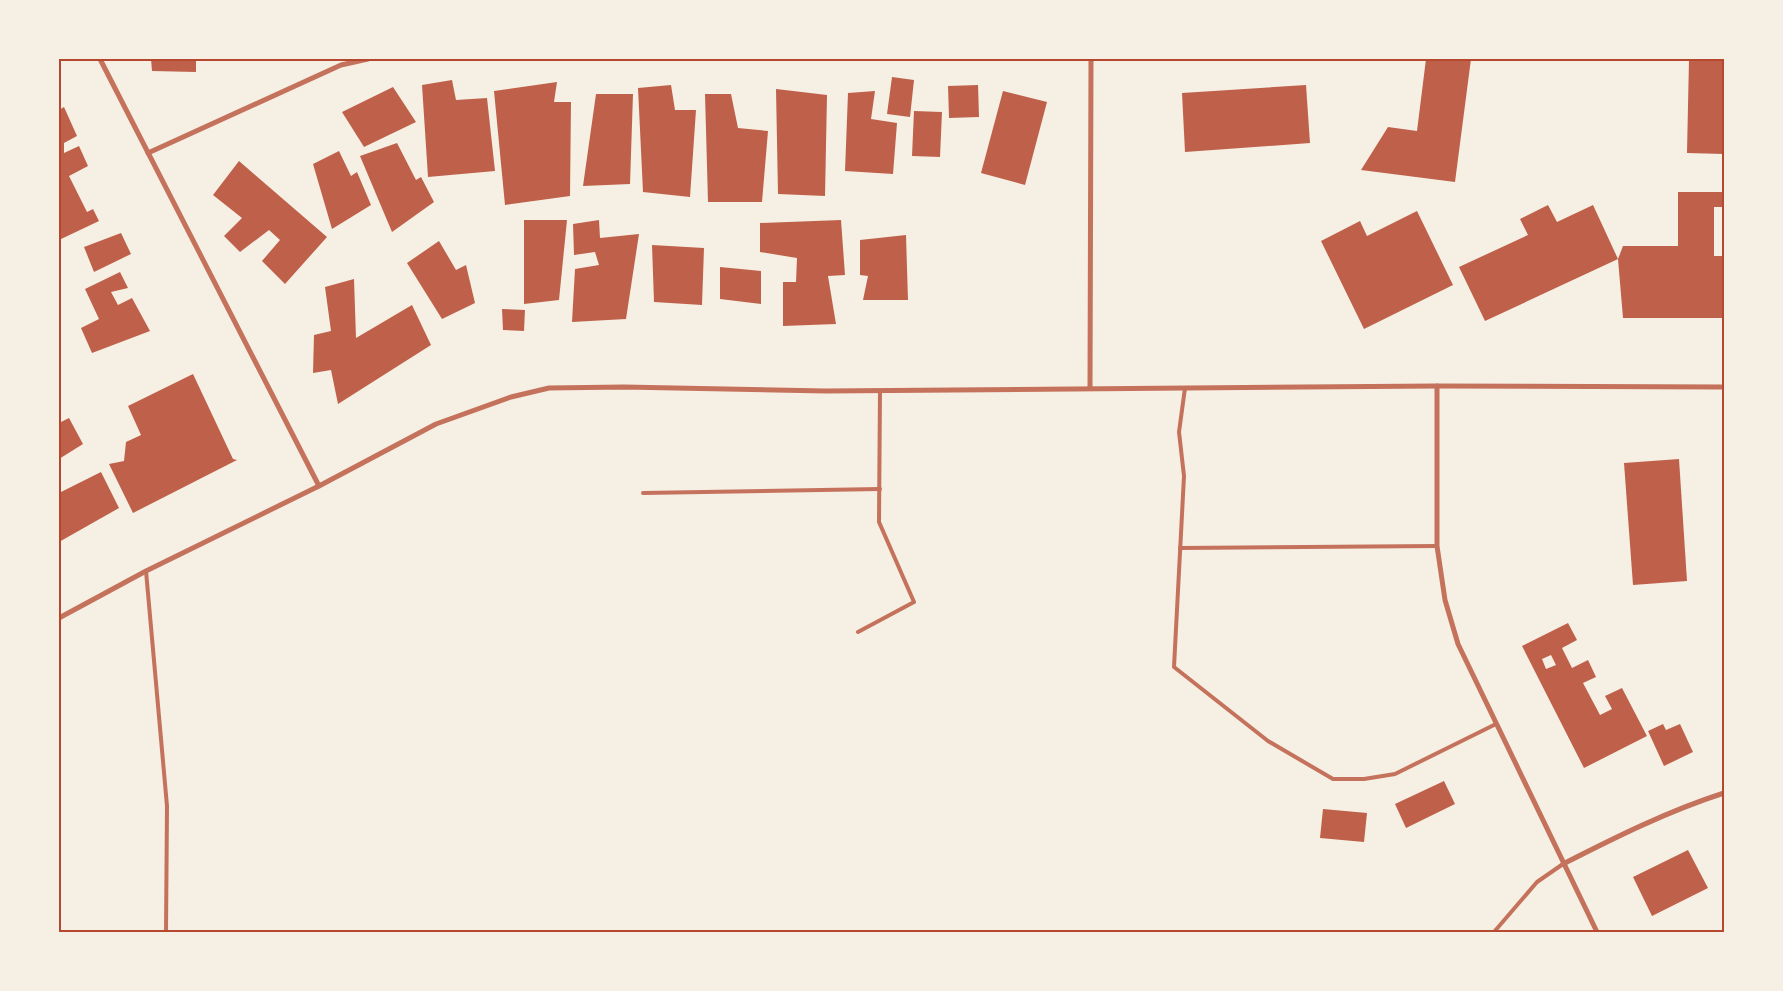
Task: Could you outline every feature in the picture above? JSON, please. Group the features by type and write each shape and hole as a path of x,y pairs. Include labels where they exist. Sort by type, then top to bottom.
{"street":[{"path":"100,59 319,486"},
{"path":"148,153 341,65 368,59"},
{"path":"1090,59 1090,388"},
{"path":"59,618 146,571 319,486 436,424 511,396 549,388 624,386 880,391 1090,388 1724,386"},
{"path":"1437,386 1437,546 1445,600 1458,644 1597,932"},
{"path":"1563,864 1633,829 1686,806 1724,793"}],"lane":[{"path":"1185,388 1179,432 1184,476 1174,668 1268,741 1333,779 1364,779 1395,774 1496,724"},
{"path":"858,632 914,602 879,522 880,391"},
{"path":"642,493 880,489"},
{"path":"1180,548 1437,546"},
{"path":"146,571 167,806 166,932"},
{"path":"1494,932 1537,882 1563,864"}],"building":[{"path":"151,59 196,59 196,72 152,71"},
{"path":"1426,59 1471,59 1455,182 1361,170 1388,127 1417,131"},
{"path":"1689,59 1724,59 1724,154 1687,153"},
{"path":"892,77 914,80 910,117 887,114"},
{"path":"452,80 456,100 487,98 495,171 428,177 422,85"},
{"path":"557,82 554,102 571,102 570,196 505,205 494,91"},
{"path":"671,85 675,110 696,110 690,197 643,192 638,88"},
{"path":"978,85 979,117 949,118 948,86"},
{"path":"1306,85 1310,143 1185,152 1182,93"},
{"path":"393,87 416,122 364,147 342,112"},
{"path":"776,89 827,95 825,196 778,194"},
{"path":"875,91 871,119 897,123 893,174 845,171 848,93"},
{"path":"1003,91 1047,102 1025,185 981,173"},
{"path":"596,94 633,94 630,184 583,186"},
{"path":"705,94 731,94 738,128 768,131 762,202 708,202"},
{"path":"64,107 77,136 64,143 64,153 79,146 88,166 69,176 87,212 93,209 99,221 59,240 59,110"},
{"path":"914,111 942,112 940,157 912,156"},
{"path":"397,143 416,180 421,177 434,202 392,232 360,156"},
{"path":"339,151 351,176 357,172 371,205 332,229 313,164"},
{"path":"239,161 327,237 285,284 262,261 280,240 269,230 240,252 224,236 242,218 213,195"},
{"path":"1678,192 1724,192 1724,207 1714,207 1714,256 1724,256 1724,318 1623,318 1618,259 1623,246 1678,246"},
{"path":"1548,205 1557,222 1593,205 1618,259 1485,321 1459,267 1528,235 1520,219"},
{"path":"1417,211 1453,285 1364,329 1321,241 1360,221 1367,236"},
{"path":"524,220 567,220 559,300 524,304"},
{"path":"599,220 600,238 639,234 626,319 572,322 575,269 599,265 595,252 574,255 573,224"},
{"path":"841,220 845,275 828,276 836,324 783,326 783,282 796,282 797,258 760,252 760,223"},
{"path":"121,233 131,254 94,272 84,247"},
{"path":"906,235 908,300 863,300 868,276 860,275 860,240"},
{"path":"439,241 456,270 466,265 475,303 442,319 407,263"},
{"path":"652,245 704,248 702,305 654,302"},
{"path":"720,267 761,271 761,304 720,299"},
{"path":"120,272 128,288 111,292 118,305 132,298 150,331 92,353 81,328 99,319 85,289"},
{"path":"354,279 356,338 412,305 431,345 338,404 331,370 313,373 314,335 331,331 325,287"},
{"path":"502,309 525,310 524,331 503,330"},
{"path":"193,374 233,459 237,460 133,513 109,464 124,461 126,442 141,435 128,406"},
{"path":"69,418 83,444 59,459 59,423"},
{"path":"1679,459 1687,581 1633,585 1624,463"},
{"path":"101,472 119,508 59,542 59,493"},
{"path":"1568,623 1577,640 1562,648 1572,668 1588,660 1596,677 1583,683 1600,715 1612,709 1605,696 1622,688 1647,736 1584,768 1522,646","holes":["1551,655 1556,665 1546,669 1542,659"]},
{"path":"1663,724 1666,730 1680,724 1693,752 1664,766 1648,731"},
{"path":"1444,781 1455,804 1406,828 1395,804"},
{"path":"1323,809 1367,813 1364,842 1320,838"},
{"path":"1688,850 1708,888 1652,916 1633,877"}]}
